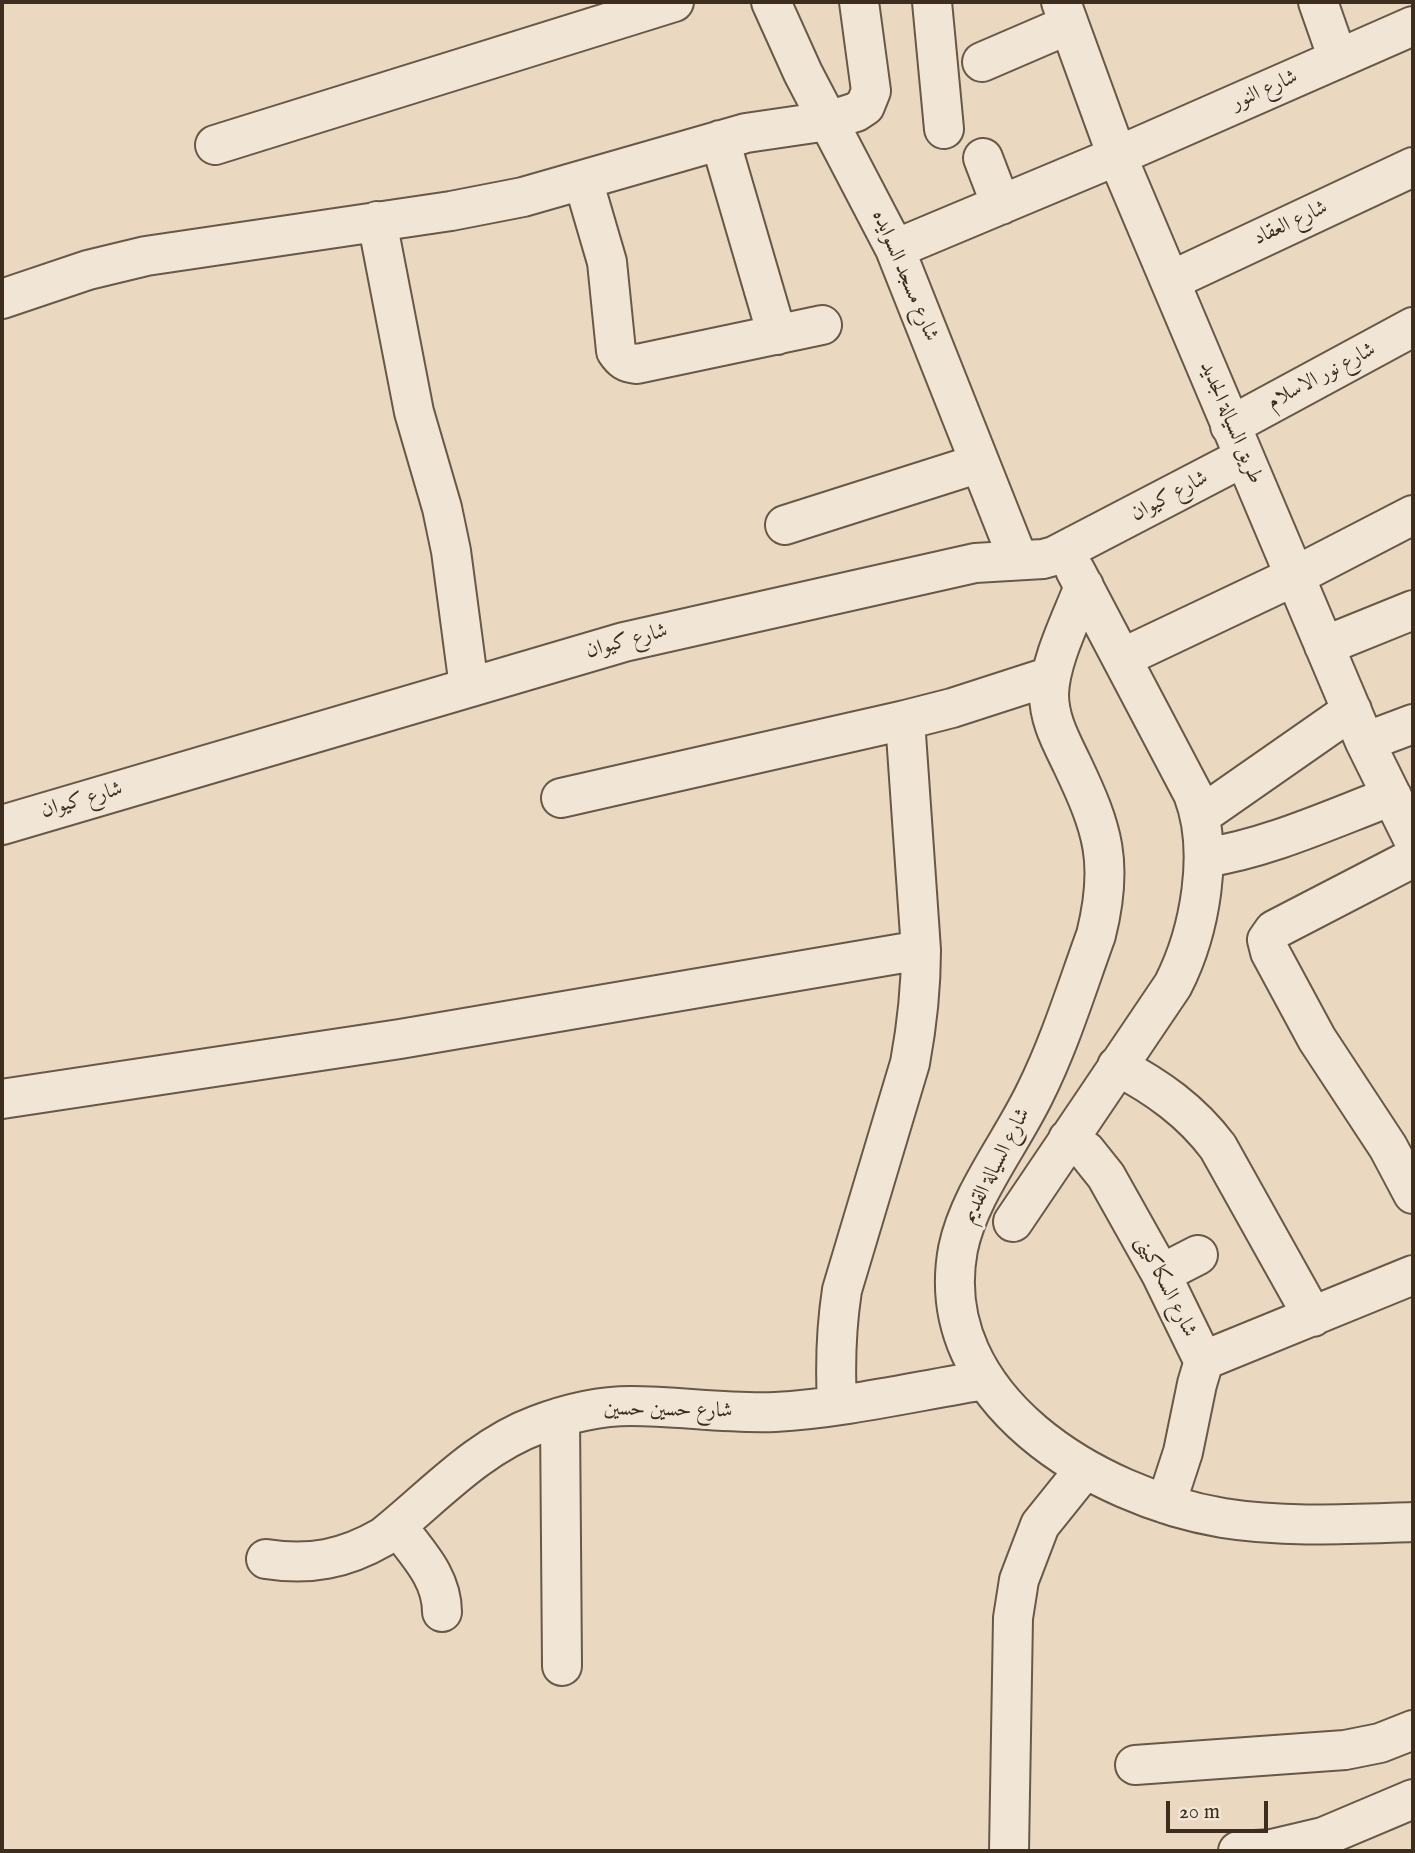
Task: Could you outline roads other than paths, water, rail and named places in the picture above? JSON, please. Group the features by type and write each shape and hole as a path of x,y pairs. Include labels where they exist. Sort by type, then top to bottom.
{"street":[{"path":"215,145 674,2"},
{"name":"شارع مسجد السوايده","path":"771,2 790,47 895,249 1018,559"},
{"path":"2,299 127,260 487,205 746,133 828,121 861,110 870,96 870,86 859,2"},
{"path":"932,2 944,130"},
{"path":"1318,2 1338,59"},
{"path":"982,62 1065,13"},
{"name":"طريق السيالة الجديد","path":"1065,13 1117,156 1237,442 1358,726 1413,839"},
{"name":"شارع النور","path":"895,249 1117,156 1413,26"},
{"path":"720,140 778,335"},
{"path":"983,158 1001,205"},
{"name":"شارع العقاد","path":"1170,281 1413,167"},
{"path":"583,180 607,262 615,343 621,358 628,363 637,364 822,325"},
{"path":"377,221 414,412 447,530 469,687"},
{"name":"شارع نور الاسلام","path":"1237,442 1413,327"},
{"name":"شارع كيوان","path":"2,825 624,642 975,563 1043,559 1066,552 1237,442"},
{"path":"785,525 980,463"},
{"path":"1122,658 1294,576 1413,515"},
{"path":"1013,1223 1173,985 1184,964 1196,920 1204,858 1200,816 1188,783 1066,552"},
{"name":"شارع السيالة القديم","path":"1084,586 1051,677 1049,692 1053,723 1100,826 1104,892 1096,935 1046,1070 974,1205 959,1248 955,1270 958,1317 973,1360 1001,1402 1041,1439 1111,1483 1166,1504 1224,1518 1253,1521 1413,1522"},
{"path":"1324,646 1413,610"},
{"path":"561,797 905,720 1051,677"},
{"path":"837,1404 836,1341 842,1290 910,1063 921,988 921,950 905,720"},
{"path":"1200,816 1358,726 1413,724"},
{"path":"1204,858 1267,843 1392,796"},
{"path":"1413,859 1274,930 1267,940 1270,952 1317,1039 1388,1147 1413,1194"},
{"path":"2,1099 400,1039 921,950"},
{"path":"1117,1066 1159,1090 1208,1133 1313,1317"},
{"name":"شارع السكاكينى","path":"1068,1139 1086,1151 1101,1167 1161,1274 1198,1353 1205,1357 1413,1277"},
{"path":"1161,1274 1198,1255"},
{"path":"1166,1504 1183,1452 1205,1357"},
{"name":"شارع حسين حسين","path":"266,1559 301,1563 335,1559 368,1546 397,1526 492,1447 536,1425 560,1417 629,1406 745,1413 807,1409 985,1380"},
{"path":"560,1417 562,1666"},
{"path":"1009,1851 1013,1618 1017,1590 1025,1561 1040,1525 1085,1469"},
{"path":"397,1526 435,1578 441,1595 442,1612"},
{"path":"1135,1765 1345,1750 1381,1743 1413,1730"},
{"path":"1238,1851 1272,1849 1323,1837 1413,1799"}]}
